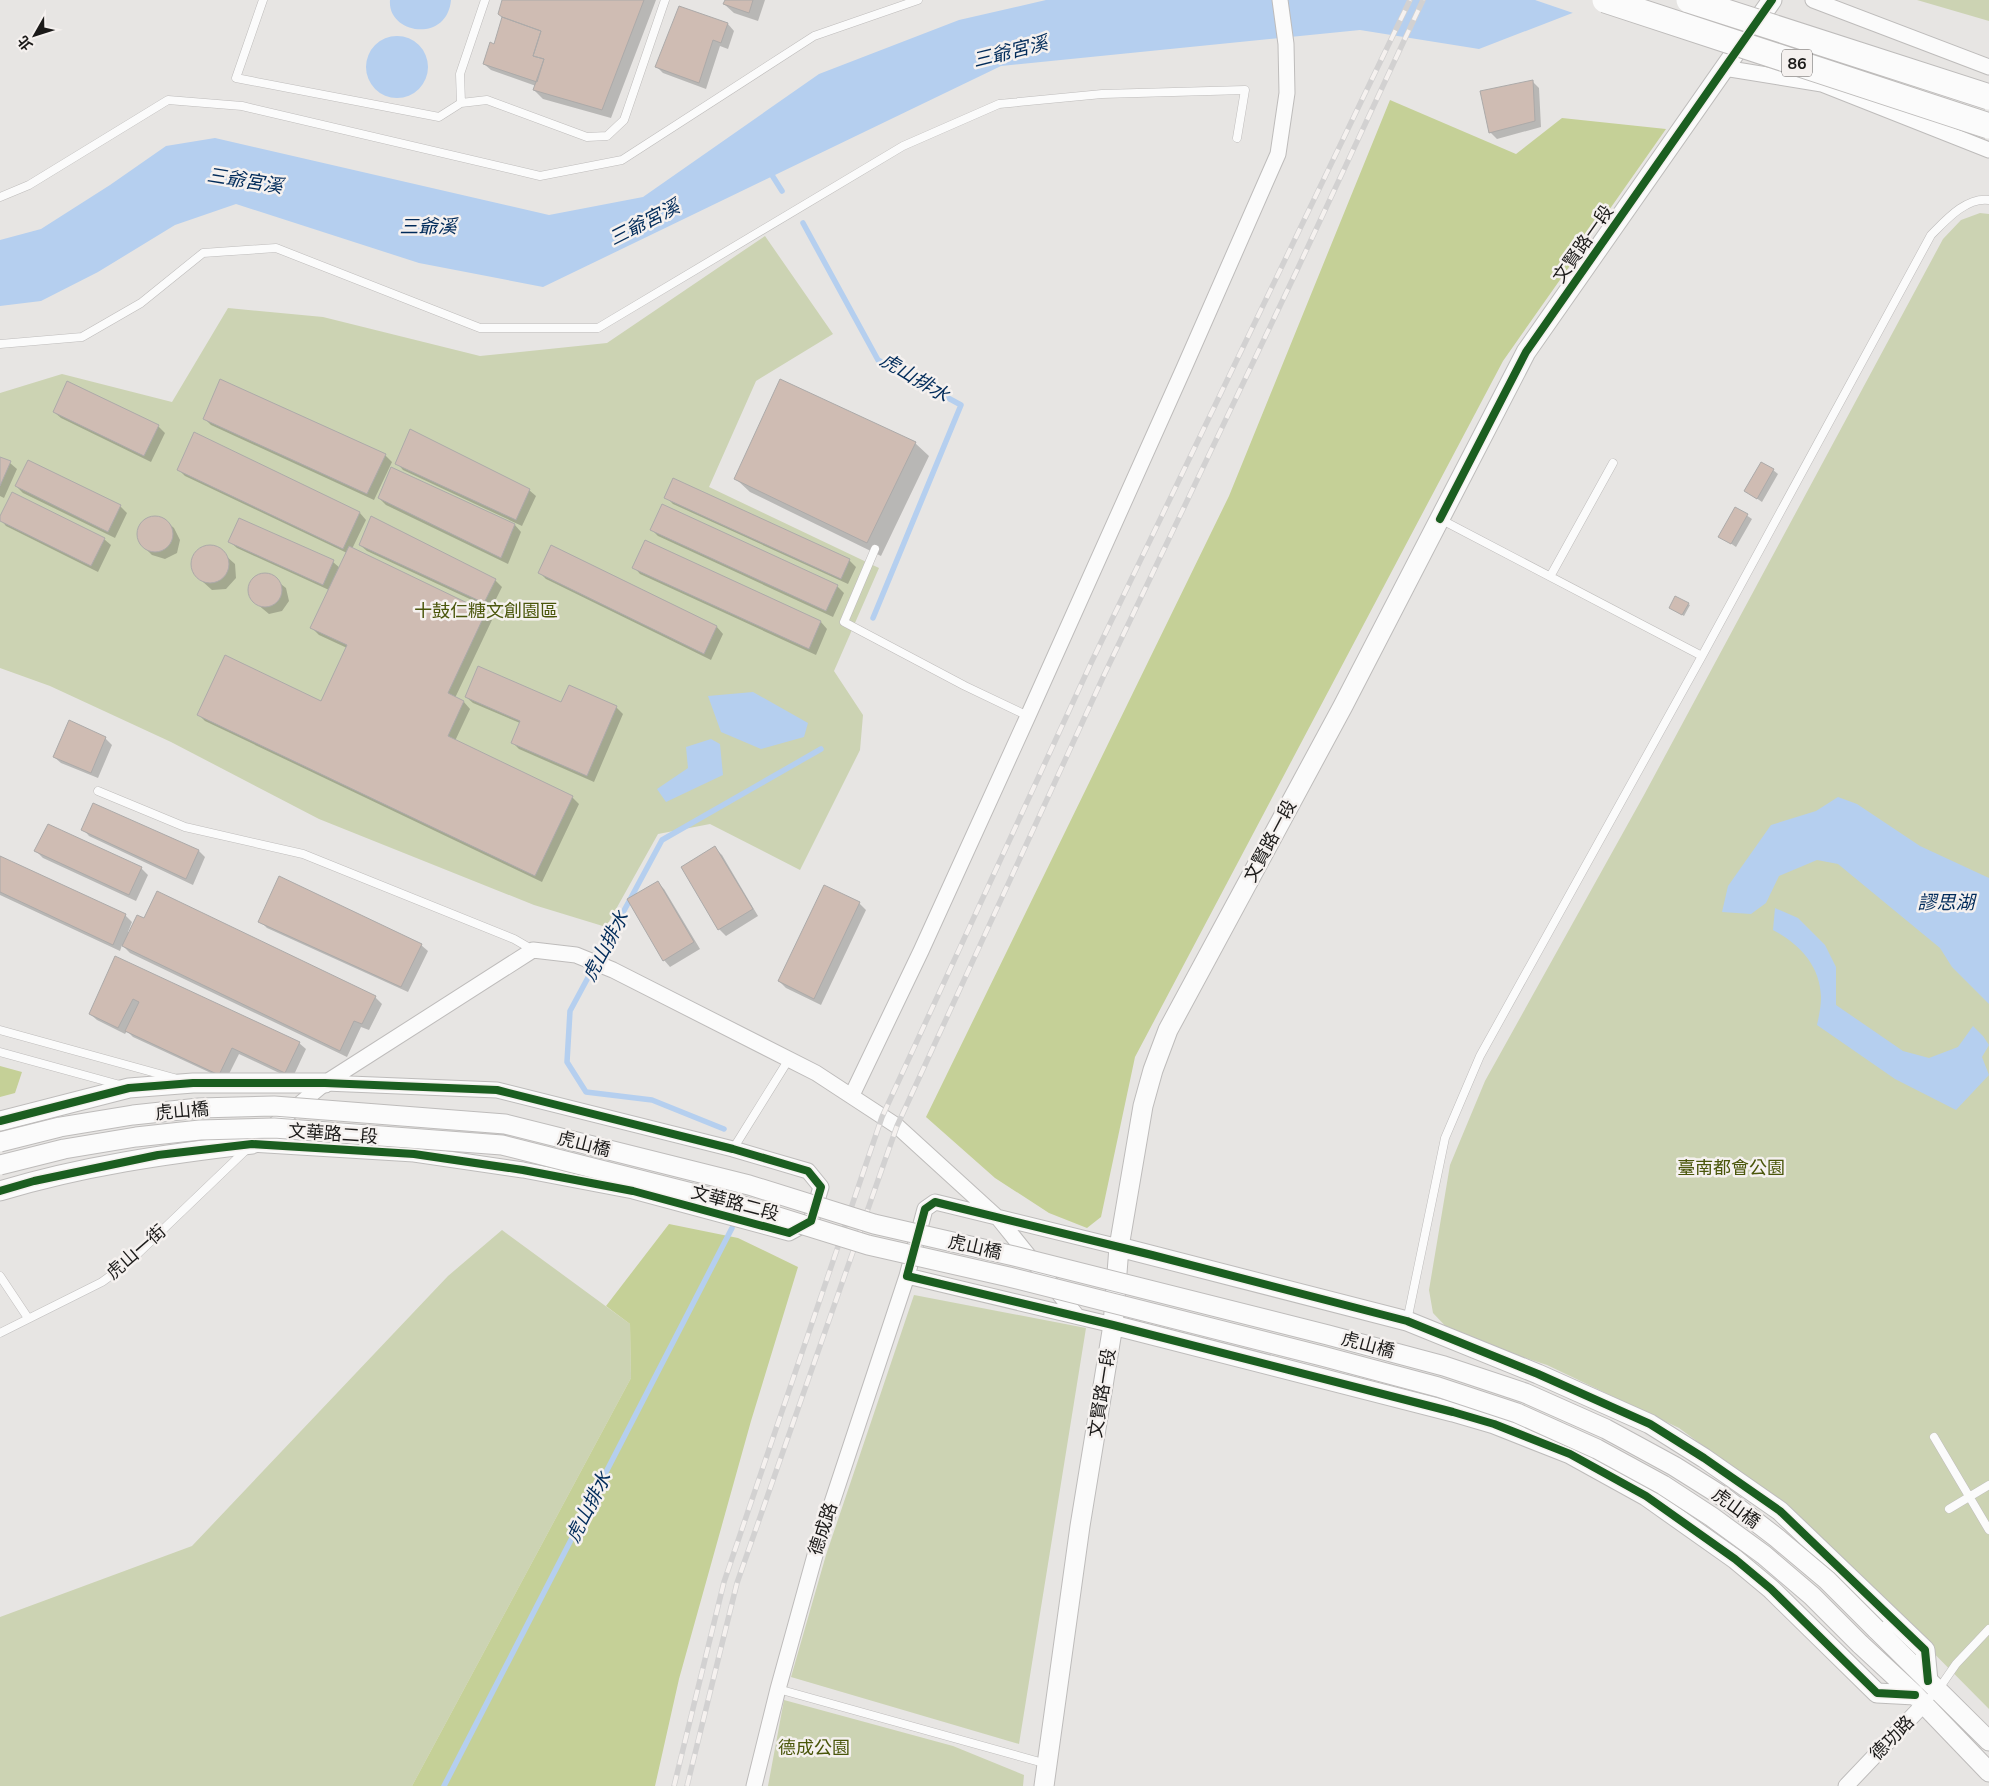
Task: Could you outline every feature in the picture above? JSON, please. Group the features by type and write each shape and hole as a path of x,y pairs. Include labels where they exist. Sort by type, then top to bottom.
{"highway":[{"name":"86","path":"1605,0 1989,126"},
{"name":"86","path":"1689,0 1989,97"}],"street":[{"path":"852,1095 1028,716 1278,154 1287,93 1286,44 1280,0"},
{"name":"文賢路一段","path":"1044,1786 1080,1526 1113,1325 1119,1247 1143,1106 1153,1070 1168,1030 1343,706 1526,352 1772,0"},
{"path":"1813,0 1989,67"},
{"path":"1724,68 1822,84 1989,150"},
{"path":"533,950 576,955 613,970 816,1073 852,1095 897,1126 999,1219 1077,1316"},
{"name":"文華路二段","path":"252,1144 324,1084 533,950"},
{"path":"0,1121 129,1088 193,1084 324,1084"},
{"name":"文華路二段","path":"252,1144 414,1154 522,1170 633,1191 789,1233 811,1221 821,1187 808,1171 733,1148 497,1090 324,1084"},
{"name":"虎山橋","path":"0,1142 69,1126 133,1115 199,1108 274,1106 505,1124 749,1185 874,1224 1014,1256 1328,1334 1444,1366 1525,1393 1606,1429 1674,1466 1725,1498 1827,1580 1876,1629 1926,1693"},
{"name":"虎山橋","path":"0,1165 64,1149 136,1137 200,1130 274,1128 502,1146 743,1206 868,1245 1009,1277 1438,1387 1517,1413 1605,1454 1663,1485 1712,1517 1764,1555 1812,1596 1860,1644 1926,1693"},
{"path":"0,1191 34,1181 158,1155 252,1144"},
{"path":"1989,1741 1926,1693 1877,1693 1771,1589 1735,1559 1646,1496 1570,1454 1494,1424 1453,1412 1077,1316 907,1276 925,1209 935,1202 1407,1321 1538,1374 1650,1424 1704,1458 1780,1511 1925,1650 1926,1693 1989,1772"},
{"name":"德成路","path":"754,1786 778,1689 817,1548 907,1276"},
{"name":"德功路","path":"1846,1786 1926,1693"}],"lane":[{"path":"263,0 236,78 439,117 461,103 487,100 587,137 607,136 624,120 665,0"},
{"path":"461,103 460,74 486,0"},
{"path":"0,197 29,185 168,100 242,106 540,176 622,160 814,36 918,0"},
{"path":"0,344 82,337 141,303 203,253 276,248 480,328 598,328 903,146 999,104 1102,94 1245,90 1237,138"},
{"path":"1407,1321 1445,1138 1476,1064 1702,656 1931,235 1957,209 1983,200 1989,200"},
{"path":"1551,575 1613,463"},
{"path":"1440,519 1551,575 1702,656"},
{"path":"875,549 844,622 965,686 1028,716"},
{"path":"98,790 185,827 304,854 514,939 533,950"},
{"path":"0,1030 193,1084"},
{"path":"0,1052 129,1088"},
{"path":"733,1148 789,1059"},
{"name":"虎山一街","path":"0,1333 102,1282 128,1264 252,1144"},
{"path":"0,1276 28,1318"},
{"path":"1934,1437 1989,1530"},
{"path":"1949,1509 1989,1485"},
{"path":"1926,1693 1989,1629"},
{"path":"778,1689 1047,1764"}],"green space":[{"path":"1917,0 1989,0 1989,21"},
{"path":"1390,100 1516,154 1562,118 1666,129 1503,361 1135,1057 1101,1217 1087,1228 1049,1213 995,1178 926,1117 1229,496"},
{"name":"臺南都會公園","path":"1980,213 1989,214 1989,1709 1797,1515 1679,1428 1547,1365 1453,1334 1433,1313 1429,1290 1450,1165 1485,1081 1644,795 1943,239 1961,220"},
{"name":"十鼓仁糖文創園區","path":"765,236 833,334 756,381 709,487 879,568 834,671 863,715 860,750 800,870 710,824 658,834 606,927 534,905 319,819 171,742 50,686 0,668 0,393 62,374 172,402 228,308 323,317 480,356 607,343"},
{"path":"0,1066 22,1072 15,1093 0,1097"},
{"path":"669,1224 738,1238 798,1267 751,1421 679,1679 655,1786 412,1786 631,1378 630,1324 606,1306"},
{"path":"502,1230 630,1324 631,1378 412,1786 0,1786 0,1617 192,1546 448,1276"},
{"path":"914,1295 1086,1328 1019,1744 791,1677 826,1555"},
{"name":"德成公園","path":"784,1700 953,1746 1024,1775 1023,1786 768,1786"}],"water":[{"path":"390,0 451,0 447,14 439,23 429,28 418,29 407,27 398,21 392,12"},
{"name":"三爺溪","path":"1046,0 1606,0 1479,49 1360,30 1001,66 543,287 419,263 236,204 175,225 98,272 41,301 0,306 0,240 41,229 110,185 166,146 215,138 549,215 643,197 819,74 959,20"},
{"path":"397,36 409,38 419,45 426,55 428,67 426,79 419,89 409,96 397,98 385,96 375,89 368,79 366,67 368,55 375,45 385,38"},
{"path":"753,692 808,723 804,737 761,749 721,732 708,696"},
{"path":"711,739 720,744 723,775 666,802 657,789 688,768 686,747"},
{"name":"謬思湖","path":"1838,797 1857,804 1920,846 1989,878 1989,1004 1952,967 1940,948 1838,864 1817,860 1779,876 1766,903 1751,914 1722,912 1728,886 1771,825 1816,811"},
{"path":"1775,908 1798,918 1825,945 1836,967 1836,1005 1903,1051 1929,1058 1958,1047 1973,1026 1989,1045 1982,1057 1989,1075 1956,1110 1895,1079 1817,1025 1821,997 1817,975 1812,965 1799,949 1773,930"}],"pier":[{"path":"1535,0 1609,0 1576,14"}],"building":[{"path":"502,0 644,0 602,110 533,90 544,59 533,56 541,31 498,14"},
{"path":"725,0 753,0 749,13 723,4"},
{"path":"679,6 728,23 721,43 713,40 699,83 655,67"},
{"path":"502,17 541,31 533,56 544,59 537,82 483,64 490,42 494,44"},
{"path":"1533,80 1535,121 1489,133 1480,91"},
{"path":"220,379 386,454 367,494 203,419"},
{"path":"780,379 916,442 867,543 734,479"},
{"path":"67,381 159,425 144,456 53,412"},
{"path":"410,429 530,489 516,520 395,464"},
{"path":"194,432 360,512 343,549 177,470"},
{"path":"0,457 11,461 0,486"},
{"path":"28,460 121,505 108,532 15,486"},
{"path":"1761,462 1774,469 1757,499 1744,491"},
{"path":"391,467 515,524 501,558 378,498"},
{"path":"673,478 850,559 841,579 664,498"},
{"path":"12,492 105,538 91,566 0,521 0,516"},
{"path":"662,504 838,585 826,611 650,530"},
{"path":"1735,507 1748,514 1731,544 1718,537"},
{"path":"155,516 168,521 173,534 168,547 155,552 142,547 137,534 142,521"},
{"path":"371,516 496,579 484,603 359,545"},
{"path":"239,518 334,560 323,585 228,542"},
{"path":"645,540 821,621 809,649 632,568"},
{"path":"210,545 217,546 223,551 228,557 228,571 223,577 217,582 210,583 203,582 197,577 192,571 191,564 192,557 197,551 203,546"},
{"path":"551,545 717,626 704,654 538,573"},
{"path":"349,546 486,612 448,693 464,701 448,736 573,796 535,876 197,715 225,655 321,701 347,645 310,628"},
{"path":"265,573 272,574 277,578 281,583 281,597 277,602 272,606 265,607 258,606 253,602 249,597 248,590 249,583 253,578 258,574"},
{"path":"1675,596 1689,603 1682,615 1669,608"},
{"path":"478,666 561,702 569,685 617,706 587,776 511,743 520,721 465,697"},
{"path":"69,720 106,737 91,773 53,757"},
{"path":"93,803 199,850 186,879 81,830"},
{"path":"48,824 142,867 129,895 34,851"},
{"path":"715,846 753,909 718,930 681,867"},
{"path":"0,856 126,914 113,945 0,892"},
{"path":"279,876 422,944 401,987 258,922"},
{"path":"658,881 694,942 663,961 627,899"},
{"path":"824,885 860,902 814,999 778,981"},
{"path":"157,891 376,996 362,1024 354,1021 340,1051 122,946 137,915 144,918"},
{"path":"115,956 300,1042 285,1073 232,1048 219,1075 125,1031 139,1002 133,999 118,1028 89,1014"}],"waterway":[{"name":"虎山排水","path":"770,172 782,191"},
{"name":"虎山排水","path":"803,223 878,360 961,405 873,618"},
{"name":"虎山排水","path":"724,1129 652,1100 586,1092 567,1062 570,1011 662,840 821,749"},
{"name":"虎山排水","path":"444,1786 732,1228"}],"railway":[{"path":"674,1786 724,1582 882,1117 1091,663 1410,0"},
{"path":"687,1786 737,1583 897,1126 1105,673 1423,0"}],"cycle path":[{"path":"1440,519 1526,352 1772,0"},
{"path":"0,1121 129,1088 193,1083 325,1083 497,1090 733,1149 808,1171 821,1187 811,1221 789,1233 633,1191 523,1170 414,1154 252,1144 158,1155 34,1181 0,1191"},
{"path":"1915,1695 1877,1693 1771,1589 1735,1559 1646,1496 1570,1454 1494,1424 1453,1412 1113,1325 907,1276 925,1209 935,1202 1152,1255 1407,1321 1538,1374 1650,1424 1704,1458 1780,1511 1925,1650 1928,1681"}],"water label":[{"name":"三爺宮溪","path":"1010,51"},
{"name":"三爺宮溪","path":"245,180"},
{"name":"三爺宮溪","path":"644,222"}]}
